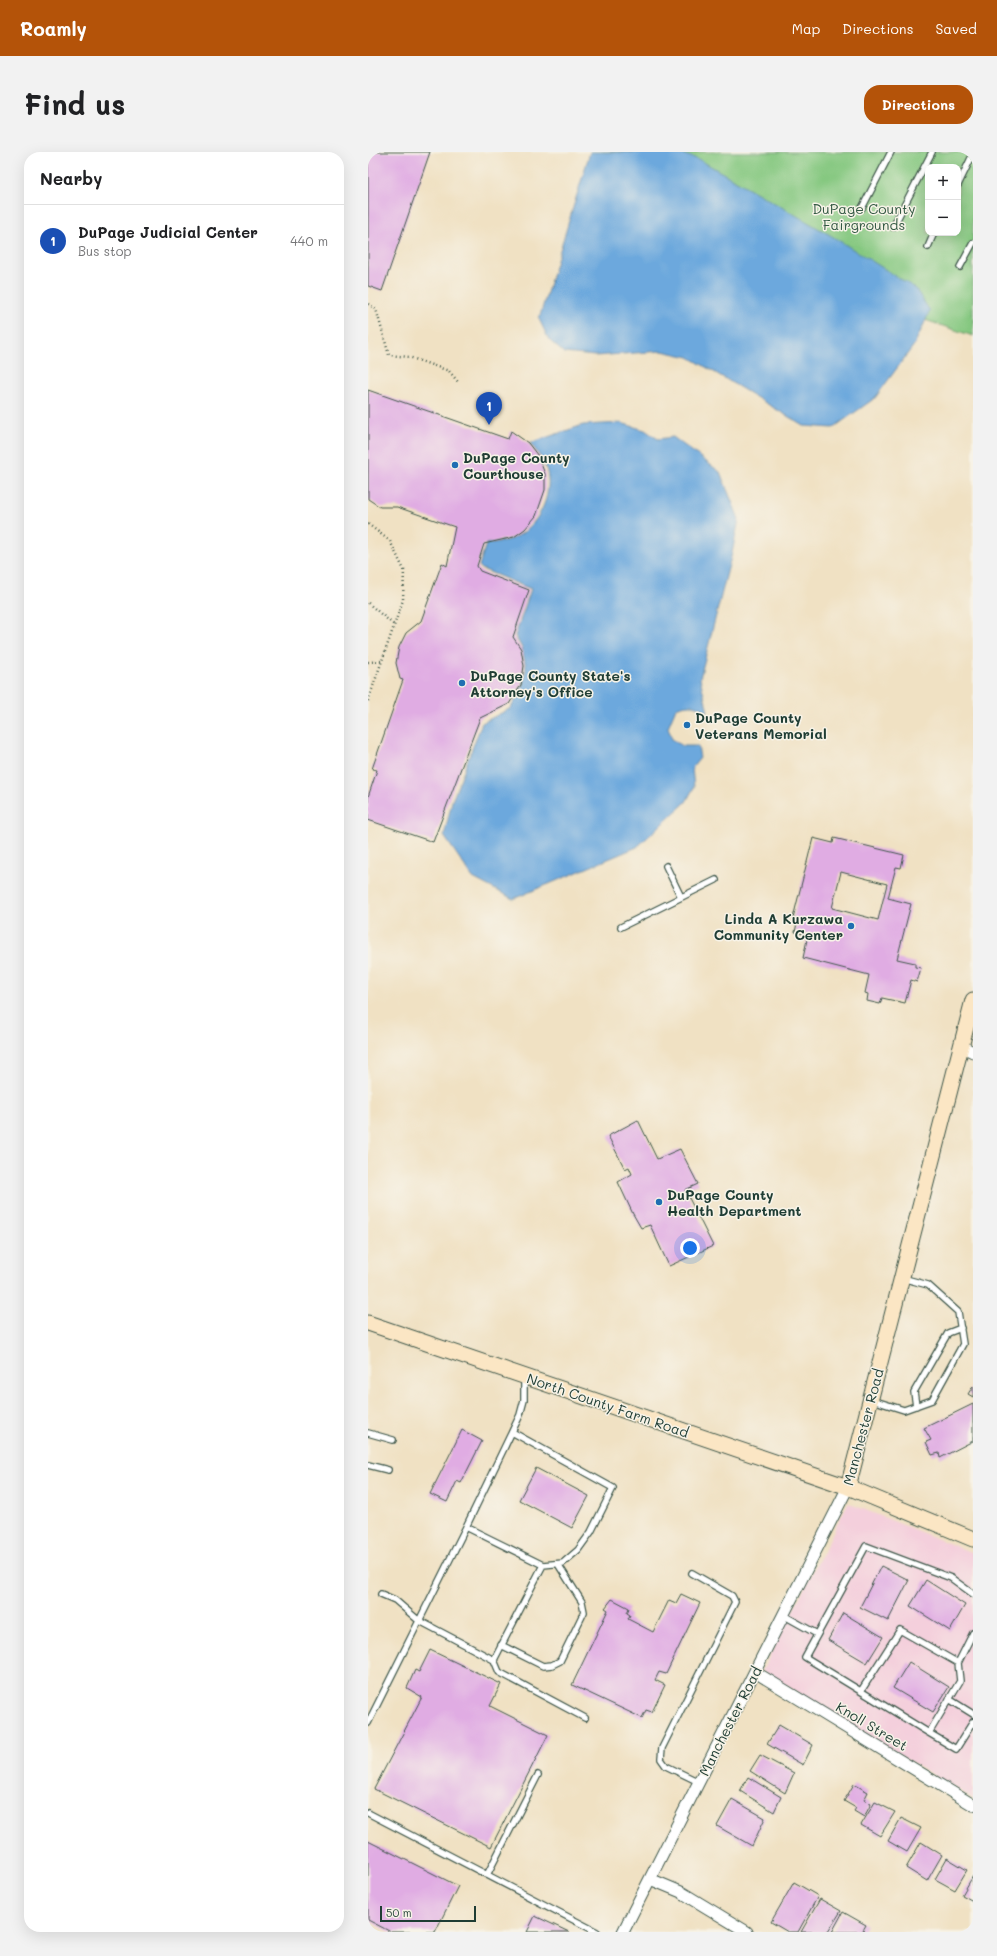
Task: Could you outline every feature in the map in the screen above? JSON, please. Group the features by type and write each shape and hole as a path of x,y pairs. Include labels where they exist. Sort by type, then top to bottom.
{"main road":[{"name":"Manchester Road","path":"848,1487 902,1278 967,1049 973,1000"},
{"name":"North County Farm Road","path":"368,1323 848,1487 973,1539"}],"street":[{"name":"Manchester Road","path":"623,1932 848,1487"},
{"name":"Knoll Street","path":"754,1672 973,1805"},
{"path":"650,1879 681,1892 747,1932"}],"lane":[{"path":"862,208 891,152"},
{"path":"893,227 932,152"},
{"path":"961,179 973,154"},
{"path":"928,247 933,236"},
{"path":"960,267 973,243"},
{"path":"666,866 681,897"},
{"path":"621,927 716,880"},
{"path":"871,1399 904,1410 932,1400 964,1344 958,1312 928,1285 902,1278"},
{"path":"916,1406 914,1392 948,1333 961,1328"},
{"path":"368,1723 520,1415 524,1400 524,1376"},
{"path":"466,1526 543,1565 564,1563 578,1550 591,1532 613,1488 512,1432"},
{"path":"368,1433 393,1440"},
{"path":"368,1465 388,1470"},
{"path":"973,1594 951,1578 866,1546 805,1657 956,1749 973,1722"},
{"path":"501,1645 543,1666 552,1665 560,1661 584,1612 582,1602 558,1564"},
{"path":"543,1565 494,1660 498,1672 585,1718"},
{"path":"692,1574 732,1596 734,1602 662,1748 661,1759 666,1766 699,1782"},
{"path":"381,1594 395,1600 418,1620 494,1660"},
{"path":"783,1615 817,1634"},
{"path":"861,1691 900,1630 958,1663"},
{"path":"929,1732 960,1681 958,1663 973,1633"},
{"path":"949,1699 973,1714"},
{"path":"487,1875 538,1775"},
{"path":"368,1813 597,1932"}],"path":[{"path":"368,304 376,309 389,355 409,357 449,371 459,383"},
{"path":"368,524 390,541 404,570 403,600 368,701"},
{"path":"368,603 394,625"},
{"path":"368,662 382,661"}],"shaded area":[{"path":"848,1503 973,1553 973,1799 762,1671"}],"green space":[{"name":"DuPage County Fairgrounds","path":"602,152 973,152 973,336 925,320"}],"water":[{"path":"590,152 677,152 700,160 830,235 915,288 930,311 914,345 875,398 833,428 804,426 689,357 662,351 595,356 564,353 549,340 539,319"},
{"path":"621,423 645,430 658,439 673,437 720,472 739,519 732,553 700,678 708,712 700,707 692,705 685,705 676,708 668,727 672,739 682,746 698,746 700,758 692,768 694,787 686,802 637,847 513,899 473,878 444,836 452,801 482,723 511,708 522,688 526,668 522,648 515,636 531,589 482,569 479,566 486,544 509,540 523,533 530,527 544,504 548,487 546,468 542,459 530,443 583,425"}],"building":[{"path":"368,152 430,152 382,291 368,286"},
{"path":"368,390 508,439 511,431 528,443 538,456 545,474 545,490 536,516 525,529 514,537 484,544 477,566 480,571 529,590 513,637 521,649 524,666 521,685 509,704 480,718 433,842 368,820 368,797 377,770 372,769 403,680 400,679 396,663 399,647 406,633 421,621 442,563 447,566 455,527 397,507 380,507 368,499"},
{"name":"Linda A Kurzawa Community Center","path":"813,838 833,843 834,838 904,855 901,868 896,867 888,898 911,904 897,959 915,963 915,967 921,968 917,982 911,980 905,1003 882,998 880,1004 867,1001 868,994 865,993 869,975 803,958 808,935 795,932 798,919 793,918","holes":["841,872 887,884 878,920 832,908"]},
{"name":"DuPage County Health Department","path":"638,1120 657,1159 680,1149 698,1184 685,1190 713,1246 669,1266 650,1225 641,1228 633,1214 618,1182 632,1174 629,1167 625,1169 608,1136"},
{"path":"973,1386 973,1397 968,1394"},
{"path":"973,1404 973,1441 940,1458 939,1453 932,1455 926,1442 931,1440 924,1428"},
{"path":"462,1430 482,1441 461,1483 457,1481 447,1502 430,1494"},
{"path":"536,1468 589,1496 572,1528 519,1500"},
{"path":"881,1566 909,1580 888,1621 860,1607"},
{"path":"926,1580 965,1605 950,1631 910,1606"},
{"path":"681,1594 700,1603 666,1674 659,1672 655,1680 665,1685 652,1712 646,1710 642,1718 572,1685 608,1610 605,1608 612,1599 629,1608 627,1613 630,1615 628,1619 653,1632 669,1600 676,1603"},
{"path":"843,1613 883,1637 867,1663 828,1640"},
{"path":"430,1650 501,1684 490,1706 548,1735 491,1847 374,1789 422,1697 407,1688 415,1670 419,1672"},
{"path":"909,1662 949,1687 933,1712 893,1688"},
{"path":"779,1725 813,1745 803,1765 767,1744"},
{"path":"760,1755 794,1773 785,1793 750,1771"},
{"path":"748,1777 781,1797 774,1812 740,1791"},
{"path":"854,1784 868,1792 864,1800 871,1804 864,1817 854,1811 856,1808 844,1801"},
{"path":"732,1799 765,1818 752,1846 717,1826"},
{"path":"875,1802 895,1812 880,1836 861,1825"},
{"path":"901,1818 921,1828 907,1852 888,1841"},
{"path":"368,1841 458,1886 435,1932 391,1932 368,1920"},
{"path":"921,1842 942,1855 927,1881 906,1868"},
{"path":"947,1858 967,1870 955,1890 935,1879"},
{"path":"973,1876 973,1901 962,1895"},
{"path":"794,1882 818,1896 798,1932 788,1932 771,1922"},
{"path":"820,1899 841,1911 828,1932 801,1932"},
{"path":"843,1912 866,1925 862,1932 832,1932"},
{"path":"535,1916 569,1932 527,1932"}],"place":[{"name":"DuPage Judicial Center","path":"489,425"},
{"name":"DuPage County Courthouse","path":"455,465"},
{"name":"DuPage County State's Attorney's Office","path":"462,683"},
{"name":"DuPage County Veterans Memorial","path":"687,725"},
{"name":"Linda A Kurzawa Community Center","path":"851,926"},
{"name":"DuPage County Health Department","path":"659,1202"}]}
